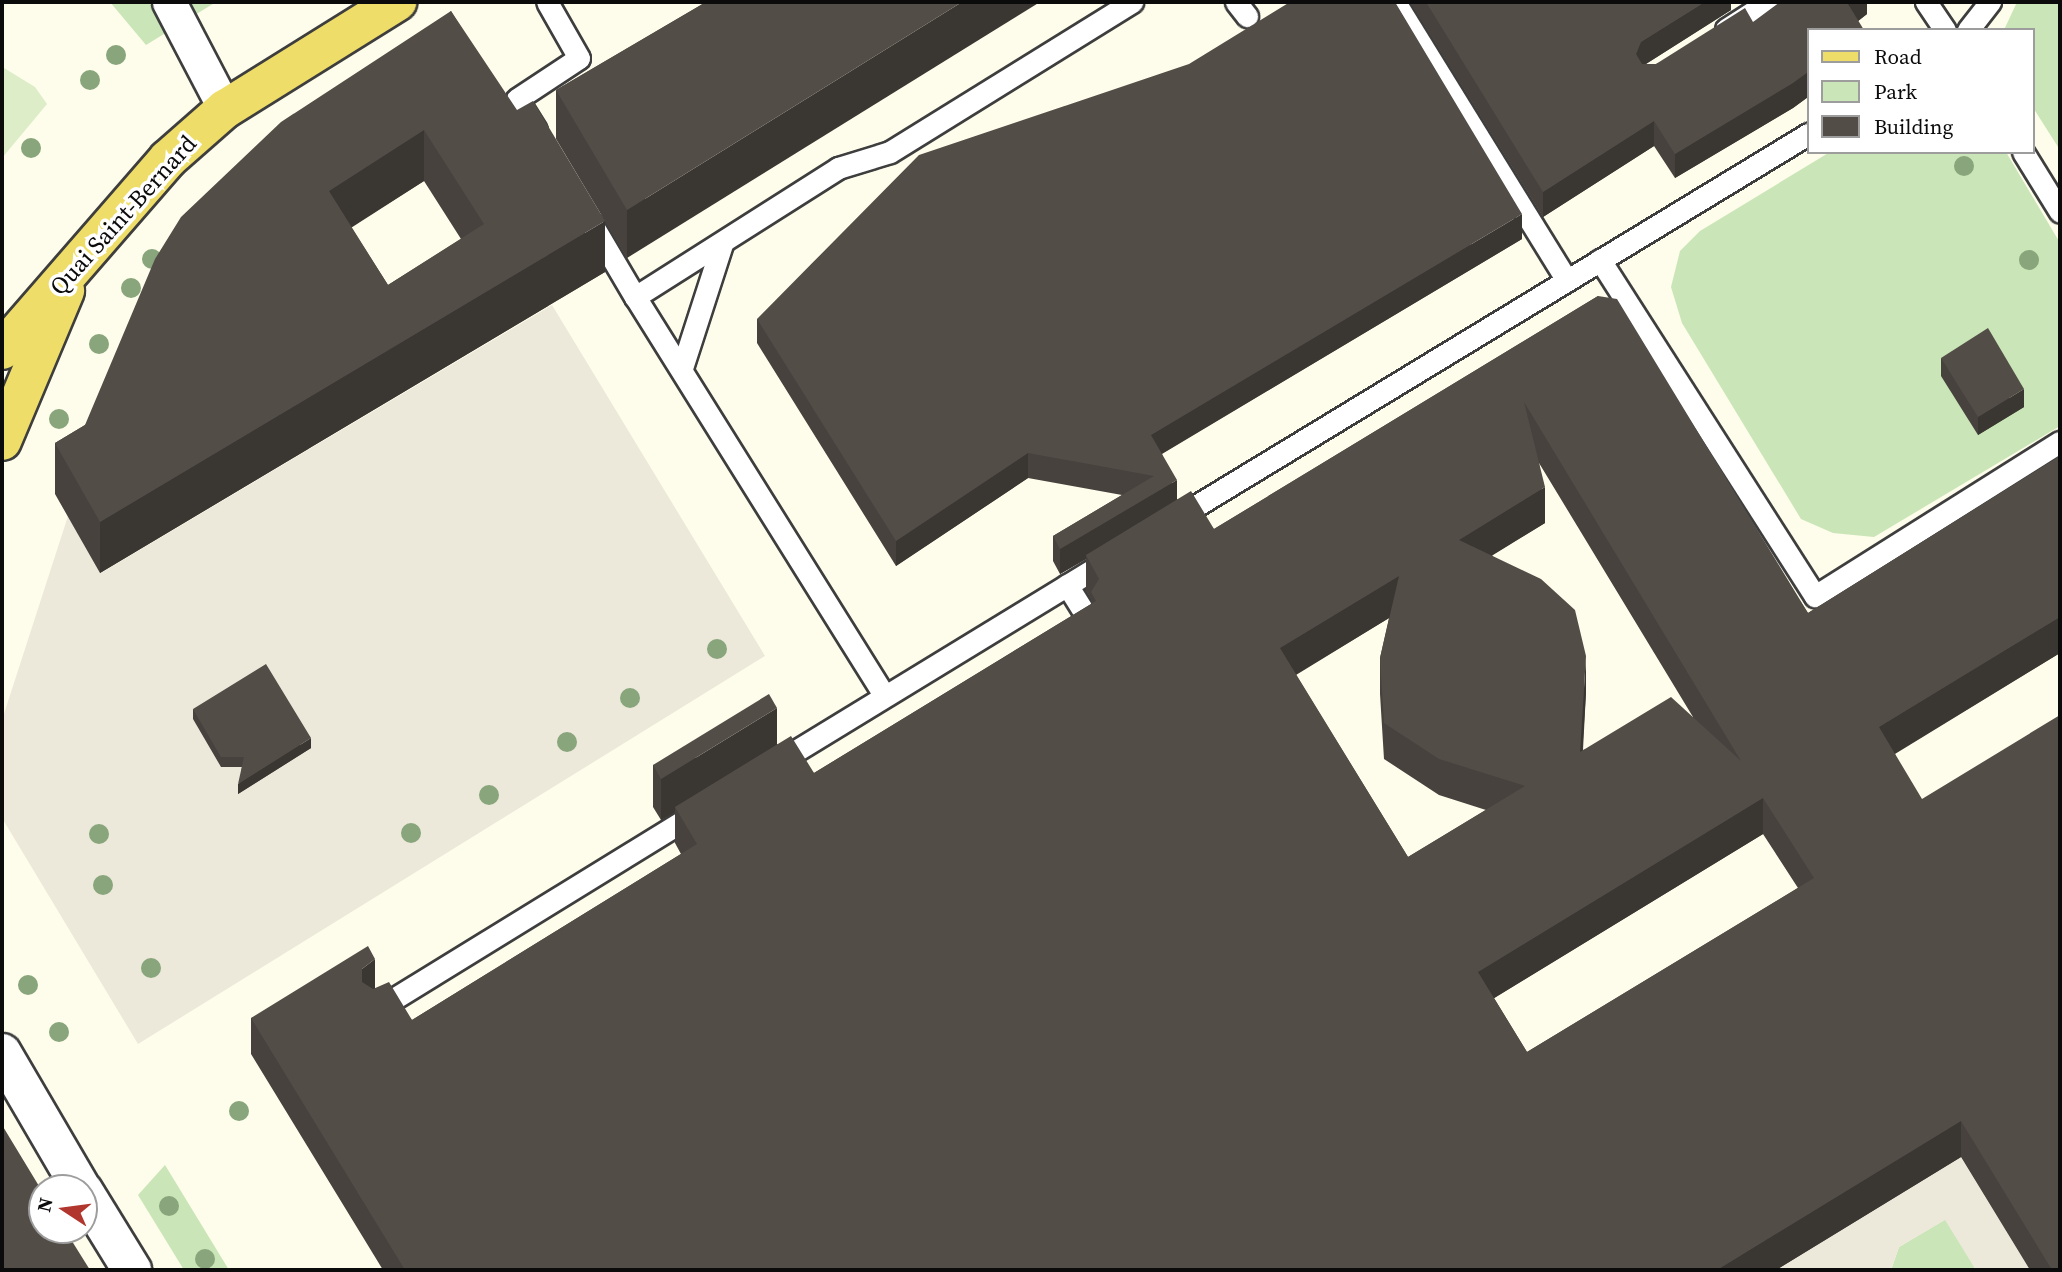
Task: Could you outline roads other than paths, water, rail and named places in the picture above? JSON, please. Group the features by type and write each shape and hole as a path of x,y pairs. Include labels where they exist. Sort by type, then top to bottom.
{"main road":[{"name":"Quai Saint-Bernard","path":"2,350 168,159 225,109 397,2"},
{"path":"2,441 73,270"}],"street":[{"path":"169,2 225,109"},
{"path":"2,1053 74,1174"},
{"path":"98,1214 132,1270"}],"lane":[{"path":"545,146 517,99 579,58 547,2"},
{"path":"635,297 838,168 890,152 1132,2"},
{"path":"1395,2 1567,280"},
{"path":"1703,44 1768,2"},
{"path":"1926,2 1944,28"},
{"path":"1970,28 1990,2"},
{"path":"1155,531 1806,135"},
{"path":"2024,154 2060,212"},
{"path":"580,205 884,695"},
{"path":"682,368 722,244"},
{"path":"1600,260 1815,596 2060,442"},
{"path":"758,774 1132,545"},
{"path":"1067,585 1086,616"},
{"path":"373,1012 723,796"}]}
